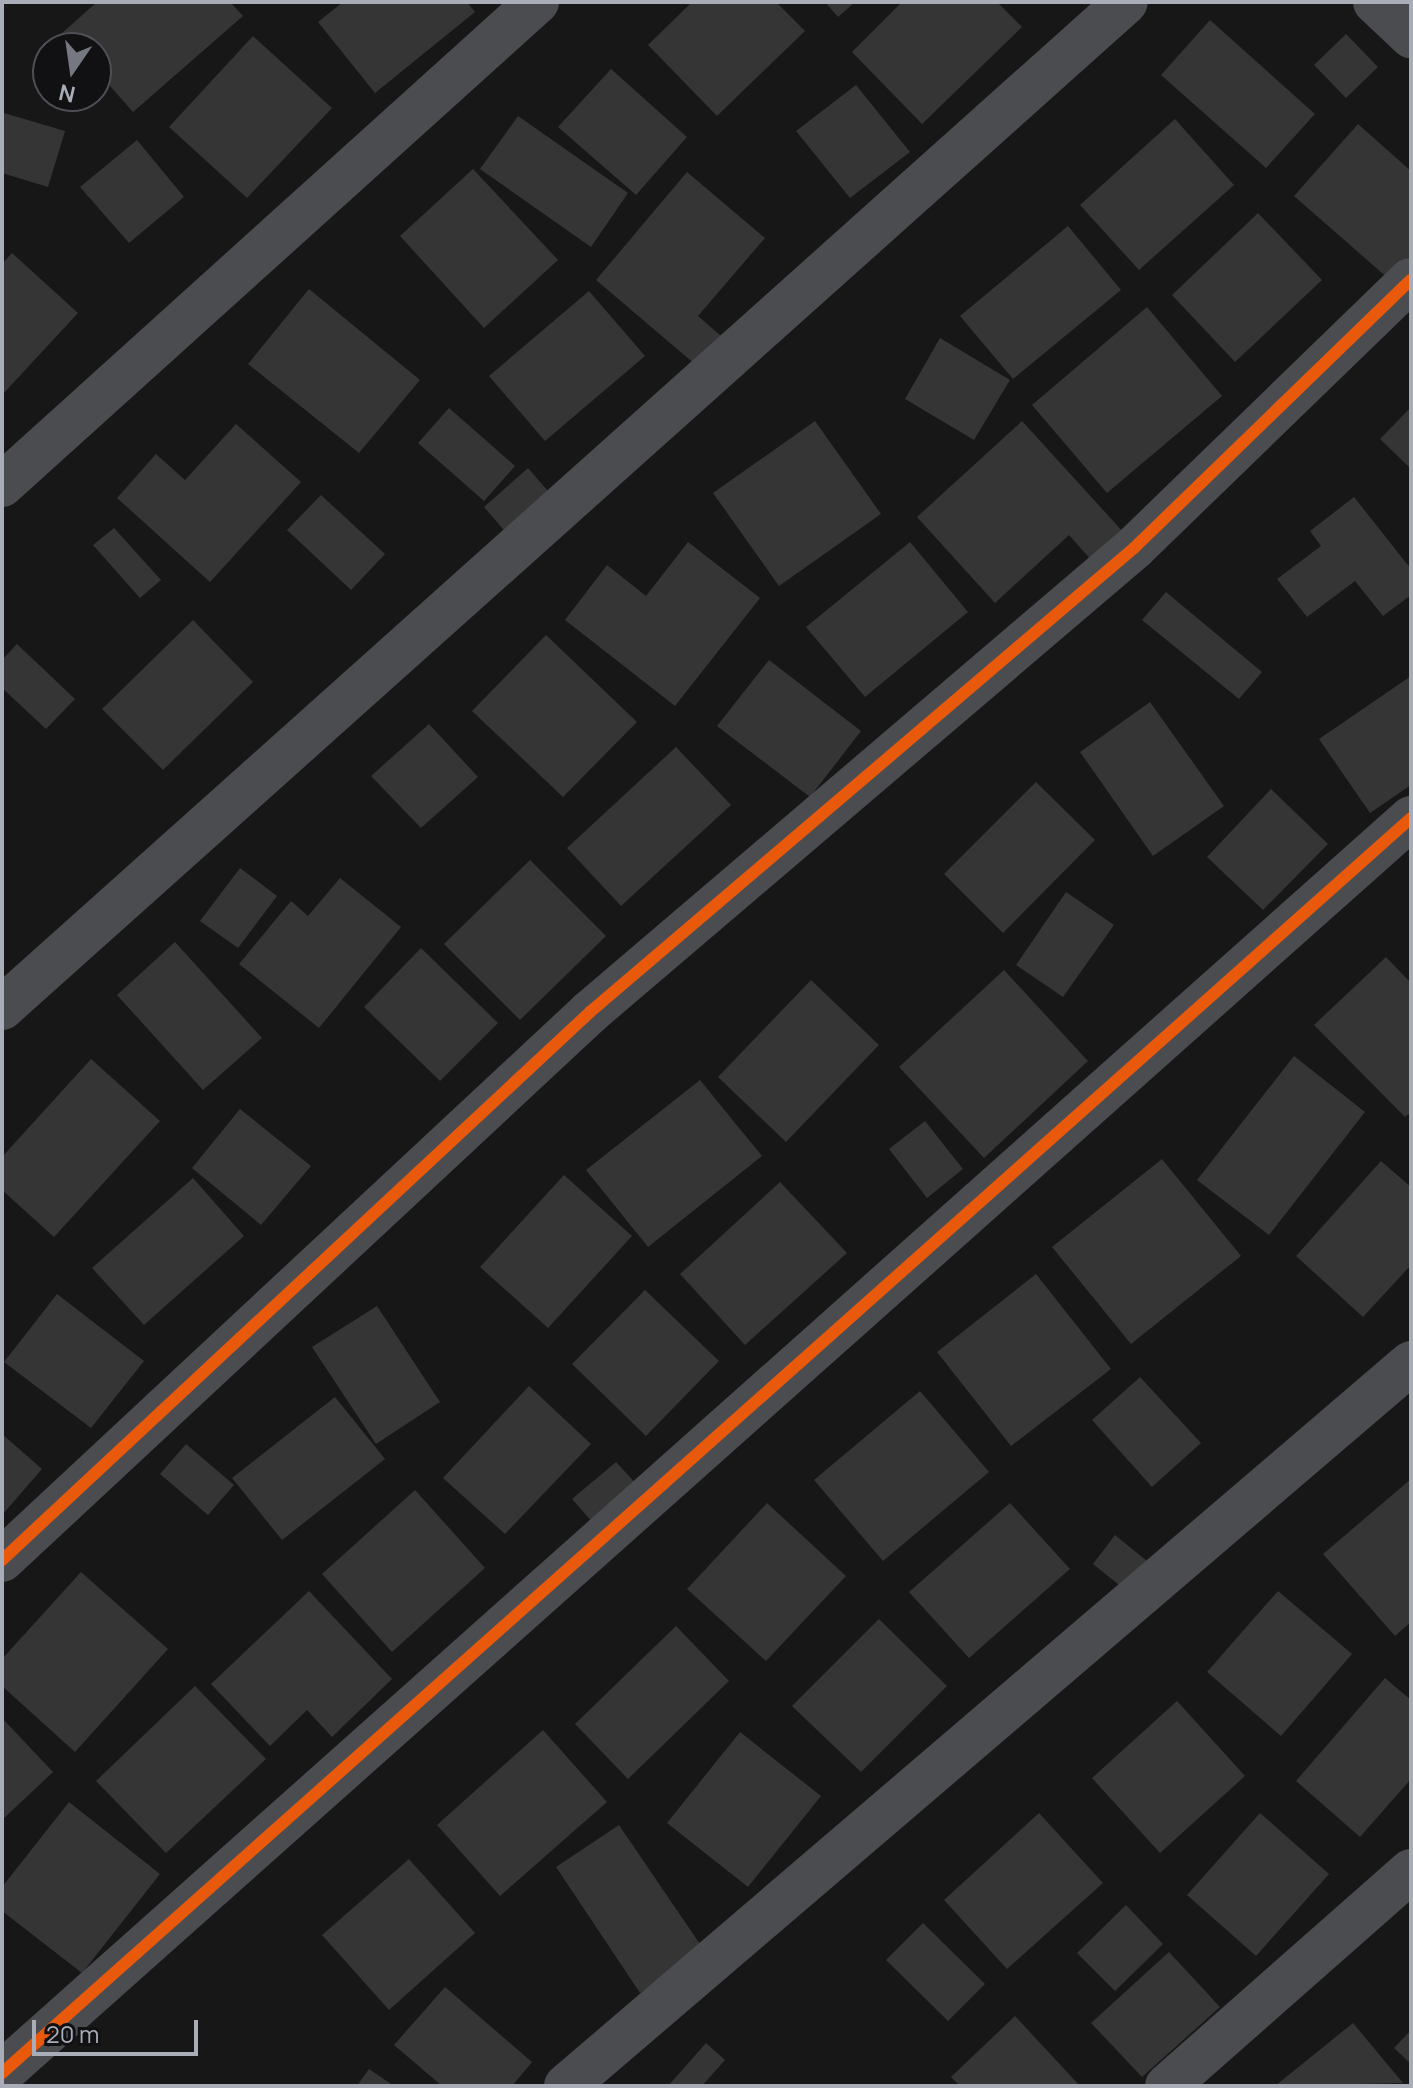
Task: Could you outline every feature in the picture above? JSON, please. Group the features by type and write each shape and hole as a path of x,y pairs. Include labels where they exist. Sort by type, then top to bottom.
{"street":[{"path":"2,485 537,2"},
{"path":"2,1008 1126,2"},
{"path":"1375,2 1411,36"},
{"path":"2,1560 590,1012 1134,548 1411,280"},
{"path":"2,2073 1404,837"},
{"path":"566,2086 1411,1363"},
{"path":"1167,2086 1411,1871"}],"building":[{"path":"97,2 230,2 243,16 133,112 112,88 112,32 63,32"},
{"path":"343,2 467,2 475,12 375,93 318,22"},
{"path":"692,2 776,2 805,31 717,116 648,45"},
{"path":"825,2 855,2 838,17"},
{"path":"902,2 997,2 1022,27 922,124 852,52"},
{"path":"1210,20 1315,114 1266,168 1161,75"},
{"path":"1346,34 1378,67 1346,98 1314,65"},
{"path":"253,36 332,108 247,198 169,127"},
{"path":"611,69 687,137 636,195 558,127"},
{"path":"856,85 910,152 850,198 796,131"},
{"path":"4,113 65,131 48,187 2,173"},
{"path":"518,116 628,193 591,247 480,169"},
{"path":"1175,119 1234,185 1139,270 1080,205"},
{"path":"1358,124 1411,171 1411,256 1390,280 1294,196"},
{"path":"137,140 184,197 129,243 80,187"},
{"path":"473,169 558,260 484,328 400,236"},
{"path":"687,172 765,238 698,316 728,342 703,371 596,280"},
{"path":"1258,213 1322,280 1235,362 1172,295"},
{"path":"1068,226 1121,290 1013,379 960,316"},
{"path":"12,253 78,313 2,395 2,264"},
{"path":"309,289 420,380 359,453 248,364"},
{"path":"589,291 645,356 545,441 489,376"},
{"path":"1147,307 1222,396 1107,493 1032,405"},
{"path":"940,338 1010,380 974,440 905,399"},
{"path":"1411,407 1411,469 1380,439"},
{"path":"449,408 515,466 484,501 418,443"},
{"path":"815,421 881,514 779,586 713,493"},
{"path":"1022,421 1125,534 1093,562 1069,535 995,603 917,517"},
{"path":"236,424 301,482 210,582 117,498 156,454 185,480"},
{"path":"528,468 560,505 515,543 484,507"},
{"path":"321,495 385,554 351,590 287,530"},
{"path":"1354,497 1411,569 1411,595 1383,616 1355,581 1307,617 1277,579 1321,546 1310,531"},
{"path":"114,528 161,580 140,598 93,545"},
{"path":"688,542 760,598 675,706 565,620 607,565 646,596"},
{"path":"910,542 968,612 865,697 806,627"},
{"path":"1166,592 1262,672 1239,699 1142,620"},
{"path":"193,620 253,682 163,770 102,709"},
{"path":"546,635 637,722 563,797 472,711"},
{"path":"17,644 75,699 46,729 2,688 2,660"},
{"path":"769,660 861,731 810,797 717,726"},
{"path":"1411,676 1411,785 1370,813 1319,739"},
{"path":"1150,702 1224,806 1153,856 1080,752"},
{"path":"429,724 478,777 421,828 371,776"},
{"path":"676,747 731,805 621,906 567,848"},
{"path":"1036,782 1095,840 1003,933 944,874"},
{"path":"1271,789 1328,844 1263,910 1207,857"},
{"path":"530,860 606,936 520,1020 444,944"},
{"path":"240,868 277,896 238,948 200,921"},
{"path":"340,878 401,927 319,1028 239,964 291,901 308,916"},
{"path":"1066,892 1114,925 1063,997 1016,965"},
{"path":"175,942 262,1038 203,1090 117,995"},
{"path":"421,948 498,1023 440,1081 364,1007"},
{"path":"1386,957 1411,983 1411,1112 1405,1117 1314,1025"},
{"path":"1004,970 1088,1061 984,1158 899,1067"},
{"path":"811,980 879,1045 786,1142 718,1077"},
{"path":"1294,1056 1365,1112 1269,1235 1197,1180"},
{"path":"91,1059 160,1121 54,1237 2,1190 2,1157"},
{"path":"700,1080 762,1156 648,1247 586,1170"},
{"path":"240,1109 311,1166 261,1225 192,1168"},
{"path":"925,1121 963,1169 927,1198 889,1149"},
{"path":"1162,1159 1241,1256 1131,1344 1052,1247"},
{"path":"1381,1161 1411,1187 1411,1265 1363,1317 1296,1256"},
{"path":"564,1175 632,1236 548,1328 480,1267"},
{"path":"193,1178 244,1236 144,1325 92,1268"},
{"path":"780,1182 847,1253 745,1345 680,1274"},
{"path":"1036,1274 1111,1369 1011,1446 937,1352"},
{"path":"645,1290 719,1361 646,1436 572,1364"},
{"path":"57,1294 144,1361 91,1428 4,1362"},
{"path":"377,1306 440,1402 376,1444 312,1347"},
{"path":"1140,1377 1201,1443 1152,1487 1092,1420"},
{"path":"529,1386 591,1444 505,1534 443,1478"},
{"path":"920,1391 989,1472 883,1561 814,1480"},
{"path":"335,1397 385,1459 282,1540 232,1478"},
{"path":"2,1434 42,1469 2,1515"},
{"path":"186,1444 234,1485 208,1515 160,1474"},
{"path":"616,1462 639,1487 595,1525 572,1499"},
{"path":"1411,1479 1411,1622 1395,1636 1323,1554"},
{"path":"415,1490 485,1568 392,1652 322,1574"},
{"path":"767,1503 846,1576 766,1661 687,1589"},
{"path":"1010,1503 1070,1569 969,1658 909,1592"},
{"path":"1115,1535 1147,1561 1124,1589 1093,1564"},
{"path":"81,1572 168,1649 75,1752 2,1686 2,1659"},
{"path":"309,1591 392,1679 332,1737 307,1710 270,1746 211,1684"},
{"path":"1278,1591 1352,1654 1281,1736 1207,1672"},
{"path":"879,1619 947,1686 861,1772 792,1706"},
{"path":"676,1626 729,1681 628,1779 575,1724"},
{"path":"1385,1678 1411,1700 1411,1779 1360,1837 1296,1781"},
{"path":"195,1686 266,1759 166,1853 96,1781"},
{"path":"1177,1701 1245,1776 1160,1853 1092,1778"},
{"path":"2,1718 53,1772 2,1820"},
{"path":"543,1730 607,1802 500,1896 437,1825"},
{"path":"740,1732 821,1796 748,1887 667,1823"},
{"path":"69,1802 160,1874 82,1973 2,1911 2,1887"},
{"path":"1039,1813 1103,1883 1007,1969 944,1900"},
{"path":"1260,1813 1329,1874 1256,1956 1187,1895"},
{"path":"619,1825 704,1950 640,1993 556,1867"},
{"path":"409,1859 475,1933 389,2010 322,1935"},
{"path":"1126,1905 1163,1944 1115,1991 1077,1953"},
{"path":"923,1923 985,1984 948,2021 886,1960"},
{"path":"1169,1952 1220,2007 1142,2077 1091,2023"},
{"path":"445,1987 532,2062 512,2086 442,2086 394,2045"},
{"path":"1015,2016 1080,2086 960,2086 951,2077"},
{"path":"1353,2023 1403,2083 1275,2086"},
{"path":"1411,2030 1411,2064 1394,2048"},
{"path":"706,2043 725,2060 702,2086 668,2086"},
{"path":"369,2069 394,2086 357,2086"}],"cycle path":[{"path":"2,1560 590,1012 1134,548 1411,280"},
{"path":"2,2073 1411,818"}]}
